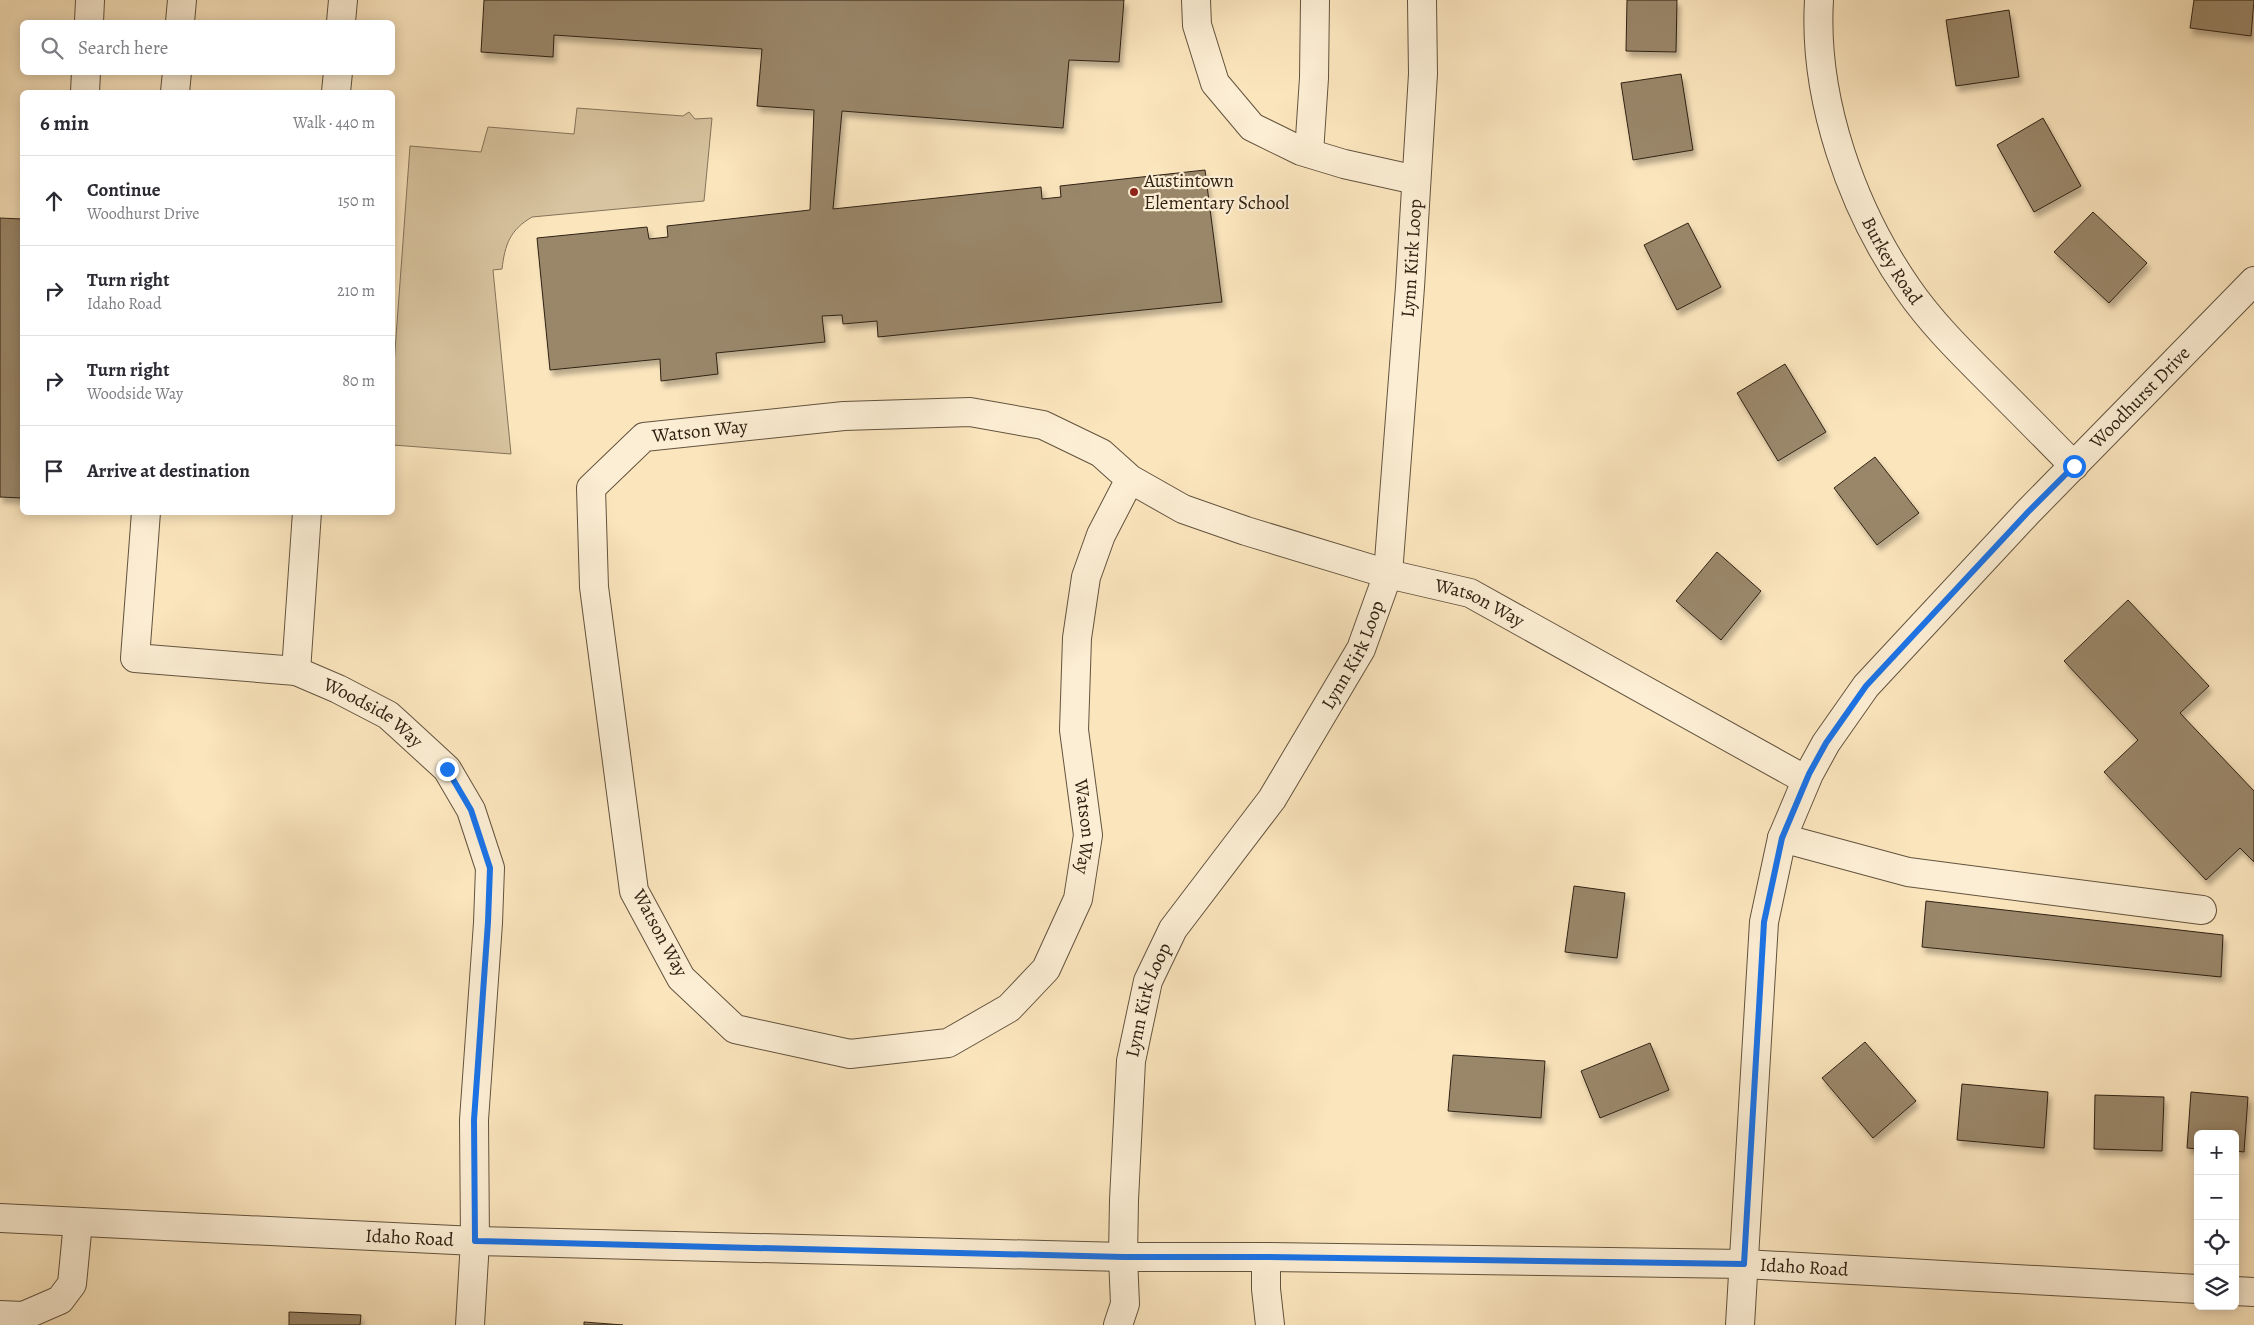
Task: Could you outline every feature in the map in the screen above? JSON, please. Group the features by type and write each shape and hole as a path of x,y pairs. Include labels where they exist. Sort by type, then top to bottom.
{"street":[{"path":"89,20 90,0"},
{"path":"180,20 182,0"},
{"path":"341,20 343,0"},
{"path":"1196,0 1198,25 1215,82 1252,127 1301,151 1344,164 1416,180"},
{"path":"1309,153 1314,78 1315,0"},
{"name":"Lynn Kirk Loop","path":"1118,1325 1125,1304 1123,1257 1126,1144 1131,1061 1148,981 1173,929 1272,799 1361,649 1388,574 1423,74 1422,0"},
{"name":"Burkey Road","path":"1818,0 1822,71 1833,128 1853,189 1878,241 1908,290 1946,337 2074,466"},
{"path":"85,90 86,75"},
{"path":"176,90 177,75"},
{"path":"336,90 338,75"},
{"name":"Woodhurst Drive","path":"1740,1325 1764,922 1782,838 1806,780 1826,743 1866,686 2028,512 2254,281"},
{"name":"Watson Way","path":"1130,479 1101,535 1086,577 1076,638 1074,730 1088,835 1078,899 1046,969 1009,1008 948,1043 850,1054 735,1029 681,978 634,891 594,587 591,488 644,437 844,416 970,412 1043,425 1101,454 1130,479 1183,509 1246,531 1388,574 1470,592 1806,780"},
{"name":"Woodside Way","path":"146,515 135,658 296,671 338,689 388,715 447,769 471,810 490,868 474,1120 475,1241 470,1325"},
{"path":"296,671 307,515"},
{"path":"1782,838 1908,872 2202,910"},
{"name":"Idaho Road","path":"0,1218 475,1241 1123,1257 1266,1257 1744,1264 2194,1289"},
{"path":"0,1315 23,1316 60,1300 72,1284 78,1222"},
{"path":"1266,1257 1266,1289 1270,1325"},
{"path":"2239,1291 2254,1292"}],"shaded area":[{"path":"577,108 683,116 689,112 695,119 712,118 704,201 532,217 518,227 507,245 502,269 493,270 511,454 395,445 395,351 410,146 481,152 488,127 574,134"}],"building":[{"name":"Austintown Elementary School","path":"484,0 1124,0 1119,62 1069,60 1063,128 842,111 833,209 1041,187 1042,199 1061,197 1060,186 1205,170 1222,302 878,337 877,321 843,324 842,315 822,316 825,342 716,353 718,374 661,381 660,359 550,370 537,238 647,227 649,239 668,237 667,226 810,210 814,110 757,106 762,49 554,35 553,57 481,52"},
{"path":"1627,0 1677,0 1676,52 1626,51"},
{"path":"2194,0 2254,0 2251,36 2190,28"},
{"path":"2009,10 2019,77 1956,86 1946,20"},
{"path":"1681,74 1693,150 1633,160 1621,83"},
{"path":"2043,118 2081,186 2034,212 1997,145"},
{"path":"2093,212 2147,263 2109,303 2054,252"},
{"path":"0,218 20,219 20,498 0,497"},
{"path":"1688,223 1721,287 1677,310 1644,245"},
{"path":"1785,364 1826,432 1778,461 1737,393"},
{"path":"1875,457 1919,513 1877,545 1834,488"},
{"path":"1717,552 1761,591 1721,640 1676,601"},
{"path":"2128,600 2209,686 2180,713 2254,791 2254,862 2240,848 2206,880 2104,772 2138,740 2064,661"},
{"path":"1574,886 1625,893 1617,958 1565,952"},
{"path":"1926,901 2223,935 2221,977 1922,947"},
{"path":"1865,1042 1916,1101 1873,1138 1822,1078"},
{"path":"1650,1043 1669,1090 1600,1118 1581,1071"},
{"path":"1453,1055 1545,1061 1541,1118 1448,1111"},
{"path":"1962,1084 2048,1092 2044,1148 1957,1140"},
{"path":"2191,1092 2248,1097 2244,1152 2239,1151 2239,1130 2194,1130 2194,1149 2187,1148"},
{"path":"2095,1095 2164,1097 2162,1151 2094,1149"},
{"path":"289,1312 361,1315 360,1325 289,1325"},
{"path":"584,1322 623,1325 584,1325"}],"place":[{"name":"Austintown Elementary School","path":"1134,192"}],"route":[{"path":"447,769 471,810 490,868 474,1120 475,1241 1123,1257 1266,1257 1744,1264 1764,922 1774,867 1794,806 1826,743 1866,686 2028,512 2074,466"}]}
